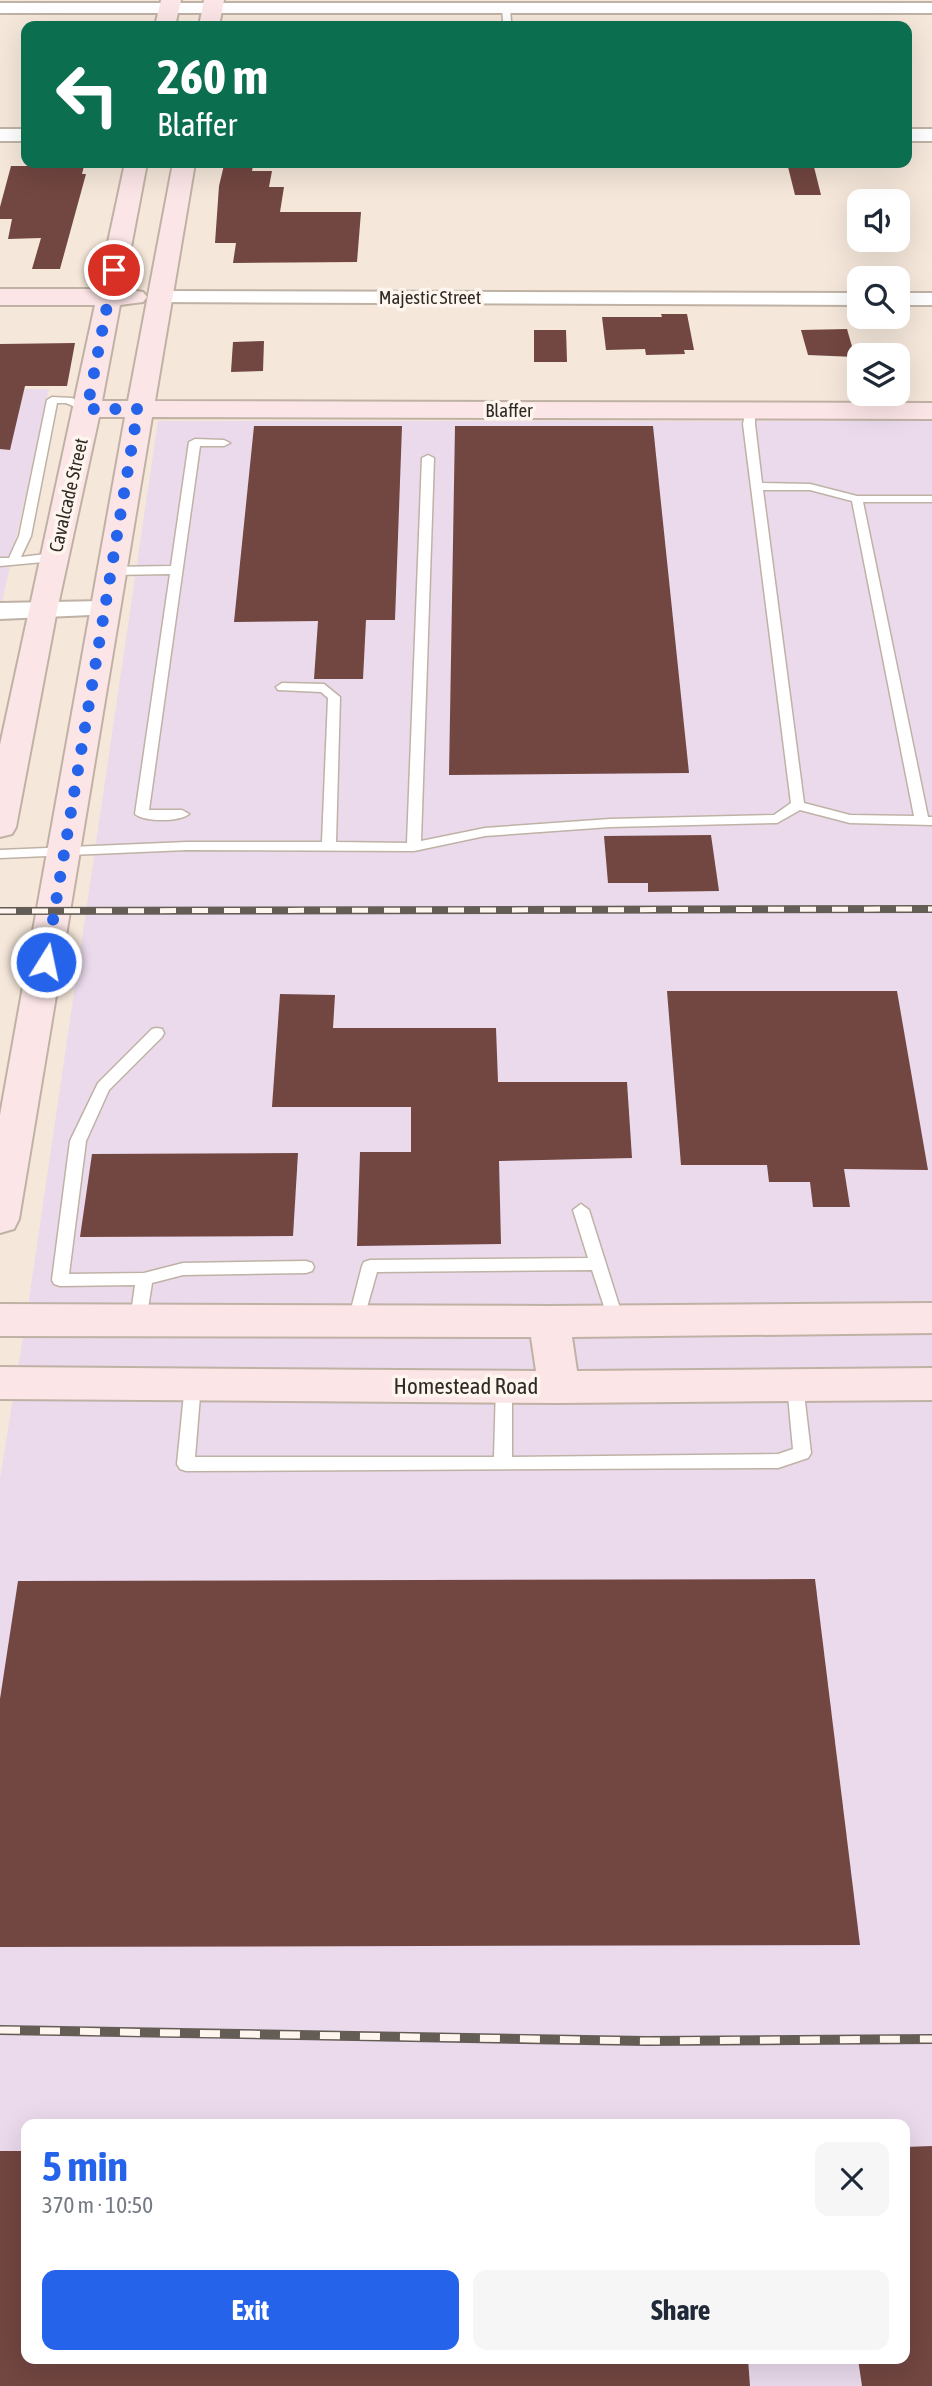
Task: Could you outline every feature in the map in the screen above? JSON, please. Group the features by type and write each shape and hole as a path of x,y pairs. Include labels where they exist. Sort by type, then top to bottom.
{"main road":[{"name":"Cavalcade Street","path":"0,827 42,611 87,409 135,168"},
{"path":"0,1219 65,852 138,409 183,168"},
{"name":"Majestic Street","path":"0,297 159,297"},
{"name":"Blaffer","path":"87,409 932,411"},
{"path":"0,1320 549,1322 932,1318"},
{"path":"549,1322 559,1387"},
{"name":"Homestead Road","path":"0,1383 504,1387 932,1384"}],"street":[{"path":"0,8 28,4 168,11 507,14 932,8"},
{"path":"0,135 21,135"},
{"path":"912,135 932,135"},
{"name":"Majestic Street","path":"159,297 847,299"},
{"path":"910,299 932,299"},
{"path":"0,611 104,609"}],"lane":[{"path":"6,562 26,536 52,400 68,400 87,409"},
{"path":"750,411 757,486 798,805"},
{"path":"182,814 142,814 195,442 224,443"},
{"path":"414,847 428,458"},
{"path":"757,486 810,487 858,499 932,499"},
{"path":"0,854 187,846 414,847 485,832 610,823 777,819 798,805 850,819 927,821 858,499"},
{"path":"6,562 54,556"},
{"path":"111,570 175,570"},
{"path":"282,687 324,688 334,697 329,848"},
{"path":"157,1034 103,1087 78,1142 60,1280 144,1279 183,1269 306,1268"},
{"path":"580,1210 616,1321"},
{"path":"356,1321 370,1266 597,1264"},
{"path":"138,1321 144,1279"},
{"path":"193,1384 187,1464 778,1461 802,1453 795,1385"},
{"path":"503,1464 504,1387"}],"shaded area":[{"path":"0,389 49,389 0,611"},
{"path":"158,421 932,421 932,2386 0,2386 0,1478 27,1313"}],"building":[{"path":"11,166 84,168 82,174 86,174 60,269 32,269 41,238 8,239 12,219 0,219 0,207"},
{"path":"223,168 272,171 269,187 284,187 280,212 361,212 357,262 233,263 236,243 215,243 219,186"},
{"path":"788,168 814,168 821,195 795,195"},
{"path":"661,314 687,314 694,350 684,350 685,354 646,355 645,349 606,350 602,317 662,317"},
{"path":"847,329 851,343 847,343 847,357 808,355 801,330"},
{"path":"534,330 566,330 567,362 534,362"},
{"path":"264,341 263,371 231,372 233,342"},
{"path":"75,343 67,386 25,386 10,450 0,449 0,344"},
{"path":"254,426 402,426 395,620 366,620 363,679 314,679 318,621 234,622"},
{"path":"455,426 653,426 689,773 449,775"},
{"path":"711,835 719,891 648,892 648,883 608,883 604,836"},
{"path":"667,991 897,991 928,1170 844,1169 850,1207 813,1207 810,1182 769,1182 767,1165 681,1165"},
{"path":"280,994 335,995 333,1028 496,1028 498,1082 627,1082 632,1158 499,1161 501,1244 357,1246 360,1152 411,1152 411,1107 272,1107"},
{"path":"298,1153 293,1236 80,1237 92,1154"},
{"path":"815,1579 860,1945 0,1947 0,1699 18,1581"},
{"path":"932,2146 932,2386 862,2386 859,2364 910,2364 910,2147"},
{"path":"0,2151 21,2151 21,2364 748,2364 750,2386 0,2386"}],"railway":[{"path":"0,911 932,909"},
{"path":"0,2030 646,2041 932,2039"}],"route":[{"path":"46,962 138,409 87,409 114,270"}]}
